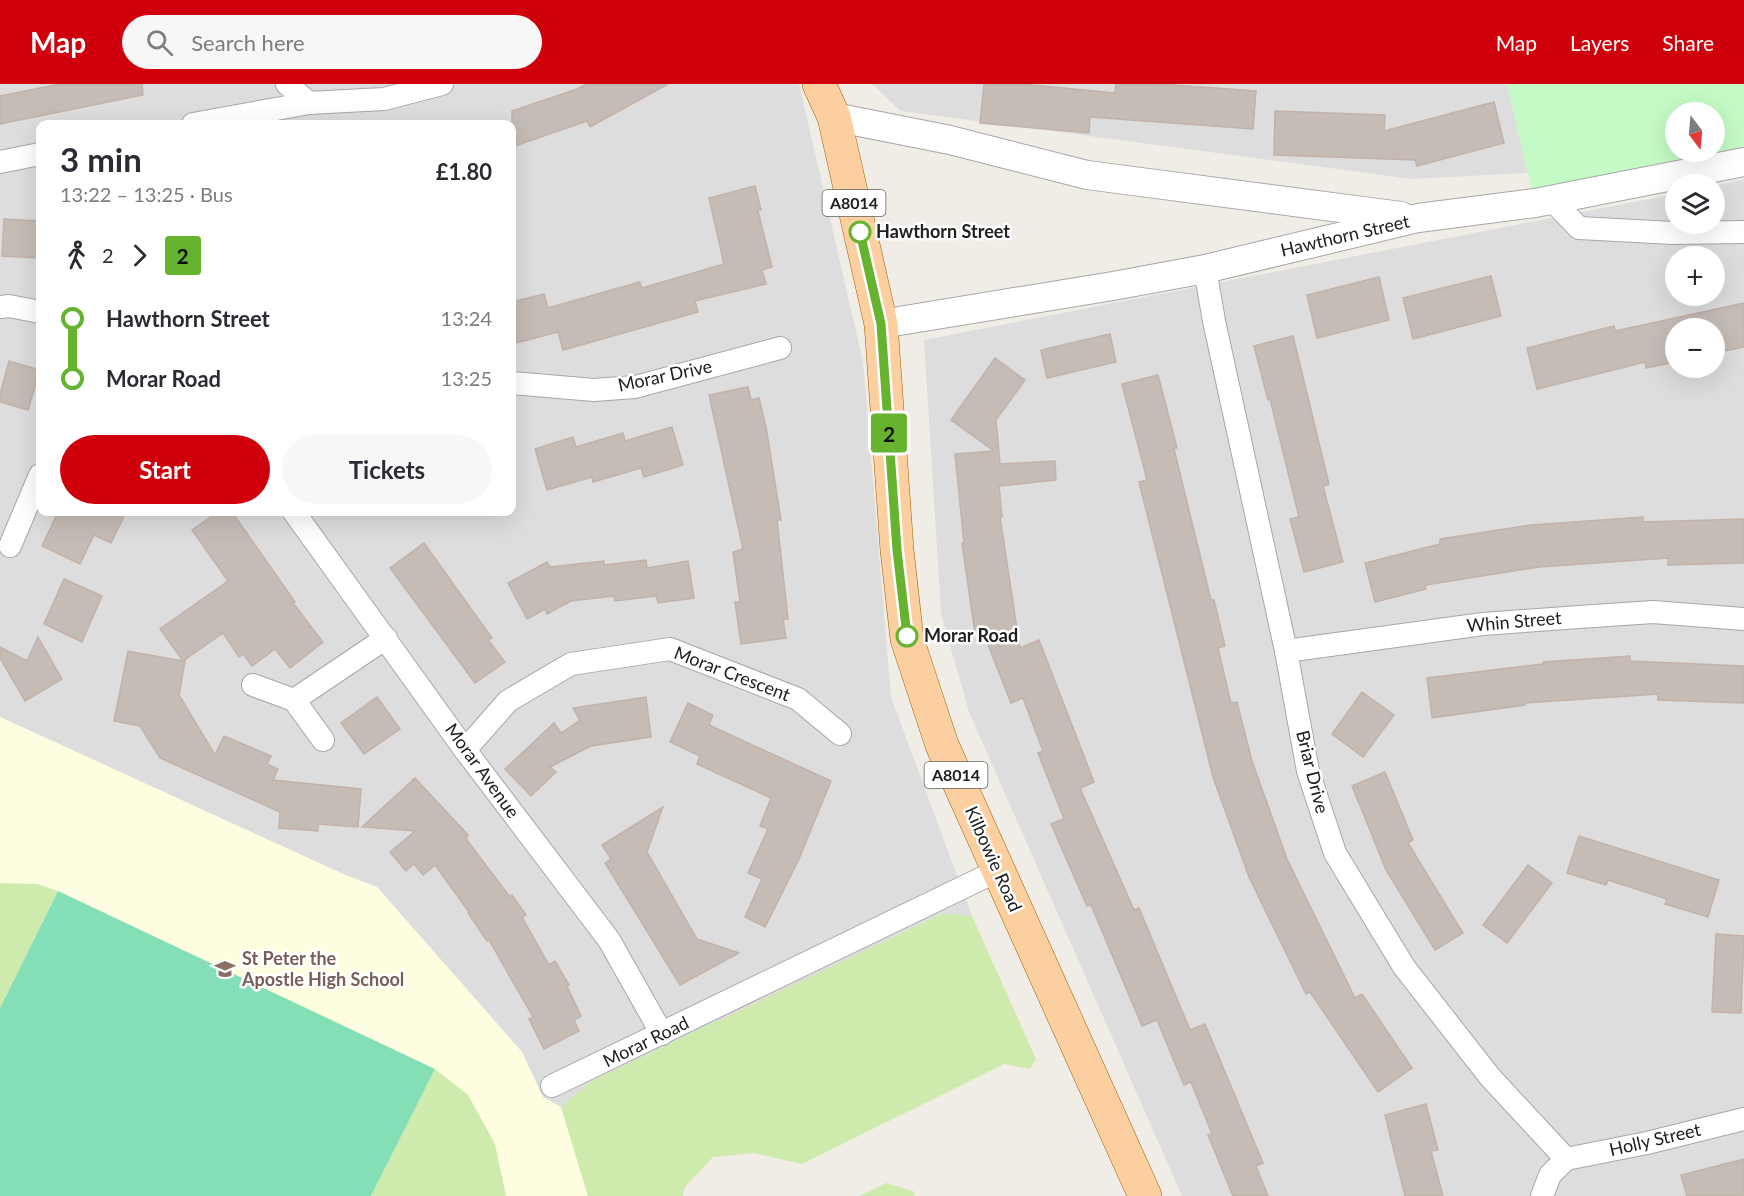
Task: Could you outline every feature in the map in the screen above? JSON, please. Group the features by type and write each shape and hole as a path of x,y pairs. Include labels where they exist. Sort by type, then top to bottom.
{"main road":[{"name":"Kilbowie Road","path":"819,84 834,117 881,324 897,550 907,639 942,745 1145,1196"}],"street":[{"path":"287,84 309,103"},
{"path":"216,120 309,103 384,99 442,84"},
{"name":"Hawthorn Street","path":"834,117 950,140 1086,175 1418,218"},
{"path":"0,162 36,155"},
{"name":"Hawthorn Street","path":"881,324 1205,269 1418,218 1552,200 1744,162"},
{"path":"1552,200 1579,228 1673,233 1744,232"},
{"name":"Briar Drive","path":"1205,269 1214,321 1245,453 1286,651 1308,771 1335,853 1404,967 1490,1077 1566,1159"},
{"path":"0,307 9,306 36,311"},
{"name":"Morar Drive","path":"516,383 594,390 635,387 780,348"},
{"path":"10,546 36,484"},
{"name":"Morar Avenue","path":"297,516 465,750 609,940 662,1034"},
{"name":"Whin Street","path":"1286,651 1483,624 1579,617 1653,612 1744,619"},
{"path":"294,700 386,638"},
{"name":"Morar Crescent","path":"465,750 508,701 571,664 670,649 798,699 840,734"},
{"path":"253,685 294,700 323,740"},
{"name":"Morar Road","path":"552,1086 999,870"},
{"name":"Holly Street","path":"1566,1159 1647,1143 1744,1119"},
{"path":"1542,1196 1550,1176 1566,1159"}],"shaded area":[{"path":"0,84 799,84 863,362 891,697 972,916 940,914 561,1107 542,1097 522,1052 377,887 343,874 0,717"},
{"path":"872,84 1507,84 1528,173 1412,179 901,111"},
{"path":"1744,179 1744,1196 1182,1196 969,712 941,614 924,340 1665,196 1665,234 1725,234 1725,184"},
{"name":"St Peter the Apostle High School","path":"0,717 343,874 377,887 522,1052 543,1097 561,1107 588,1196 0,1196"}],"green space":[{"path":"1507,84 1744,84 1744,162 1683,174 1665,174 1665,177 1535,203"},
{"path":"0,883 37,884 58,891 0,1008"},
{"path":"58,891 435,1069 371,1196 0,1196 0,1008"},
{"path":"941,914 972,916 1036,1059 1030,1069 1004,1064 802,1164 754,1153 713,1157 685,1187 683,1196 588,1196 561,1107 590,1082"},
{"path":"435,1069 468,1095 495,1144 506,1196 371,1196"},
{"path":"886,1183 913,1191 915,1196 860,1196"}],"building":[{"path":"60,84 142,84 143,95 0,124 0,96"},
{"path":"587,84 668,84 590,127 587,121 516,146 516,120 512,120 512,111"},
{"path":"984,84 1022,84 1115,93 1116,84 1159,84 1256,91 1253,129 1090,117 1089,133 980,123"},
{"path":"1494,102 1504,143 1417,166 1415,160 1274,155 1275,111 1385,115 1384,131"},
{"path":"755,186 761,210 758,211 772,267 762,270 766,284 695,301 698,312 563,350 558,332 516,343 516,301 544,294 548,308 640,282 642,288 724,264 709,198"},
{"path":"4,219 36,221 36,258 2,256"},
{"path":"1491,276 1501,316 1413,339 1403,298"},
{"path":"1379,277 1389,320 1317,338 1307,295"},
{"path":"1744,303 1744,347 1725,351 1725,318 1675,318"},
{"path":"1665,320 1665,364 1646,368 1645,362 1537,389 1527,348 1614,326 1615,331"},
{"path":"1110,334 1116,362 1047,378 1041,350"},
{"path":"1293,336 1329,484 1323,486 1343,562 1304,572 1290,519 1299,517 1270,399 1268,400 1254,346"},
{"path":"995,358 1025,380 996,420 1000,464 1055,461 1056,480 999,486 1002,517 1000,517 1020,648 1039,640 1094,782 1080,788 1134,910 1139,908 1190,1030 1205,1024 1263,1163 1256,1166 1268,1196 1233,1196 1208,1135 1212,1134 1191,1082 1184,1085 1157,1020 1142,1026 1091,905 1087,906 1051,824 1064,819 1038,753 1043,751 1023,698 1011,703 983,632 975,633 962,543 964,543 955,454 994,451 951,420"},
{"path":"9,361 36,369 36,383 28,410 0,402"},
{"path":"1158,375 1211,600 1214,600 1225,646 1218,648 1231,703 1237,702 1252,761 1287,859 1355,998 1362,994 1412,1068 1378,1092 1310,992 1306,994 1249,877 1213,777 1139,482 1147,480 1122,384"},
{"path":"748,387 751,400 759,398 766,427 781,520 777,520 788,619 783,619 786,638 741,644 735,602 740,602 733,552 743,549 709,395"},
{"path":"672,427 683,465 644,477 641,468 593,482 592,477 547,490 535,449 573,437 576,447 623,433 625,441"},
{"path":"56,516 124,516 111,543 94,535 80,564 42,546"},
{"path":"212,516 235,516 295,602 293,603 323,642 290,668 275,649 252,666 243,654 239,657 223,633 183,661 160,629 228,581 192,530"},
{"path":"1643,517 1643,522 1744,519 1744,563 1668,565 1668,558 1539,567 1425,585 1426,589 1375,602 1365,563 1440,544 1440,539 1531,525"},
{"path":"424,543 492,638 488,640 505,662 475,683 390,568"},
{"path":"646,560 647,568 688,561 694,598 658,603 656,596 615,601 614,596 571,601 547,614 545,609 527,619 508,583 547,562 550,567 604,561 604,565"},
{"path":"64,579 102,596 82,642 44,624"},
{"path":"38,637 62,679 25,701 0,658 0,647 27,661"},
{"path":"128,651 185,661 179,695 215,755 224,736 271,756 267,764 278,769 273,780 361,789 358,827 318,824 318,831 279,828 280,812 160,758 140,726 114,721"},
{"path":"1630,656 1630,661 1744,666 1744,703 1658,700 1658,694 1525,703 1525,705 1432,718 1427,678 1543,664 1543,662"},
{"path":"1362,692 1394,715 1363,757 1332,734"},
{"path":"377,697 400,729 364,754 341,723"},
{"path":"646,697 651,737 591,746 550,767 556,772 531,796 505,769 554,723 561,733 580,720 573,708"},
{"path":"688,703 713,715 709,725 831,781 799,859 765,927 745,917 762,879 748,873 768,829 760,826 771,798 697,764 700,756 670,742"},
{"path":"1385,772 1413,840 1408,843 1463,933 1435,950 1386,870 1352,786"},
{"path":"415,778 468,835 466,839 526,915 522,917 549,965 555,961 569,985 567,986 581,1016 574,1020 579,1031 544,1049 529,1019 533,1017 489,940 487,941 435,865 423,875 414,864 406,871 390,852 415,831 362,827"},
{"path":"663,807 647,852 697,939 739,953 680,985 605,863 611,859 602,845"},
{"path":"1579,836 1719,880 1708,917 1665,904 1667,899 1608,880 1606,885 1567,873"},
{"path":"1528,865 1552,883 1507,943 1483,925"},
{"path":"1716,934 1744,936 1741,1013 1712,1012"},
{"path":"1426,1104 1438,1150 1431,1151 1443,1196 1405,1196 1385,1115"},
{"path":"1744,1159 1744,1196 1687,1196 1681,1175"}],"bus line":[{"name":"2","path":"860,232 881,324 897,550 907,636"}],"place":[{"name":"Hawthorn Street","path":"860,232"},
{"name":"Morar Road","path":"907,636"},
{"name":"St Peter the Apostle High School","path":"225,969"}]}
